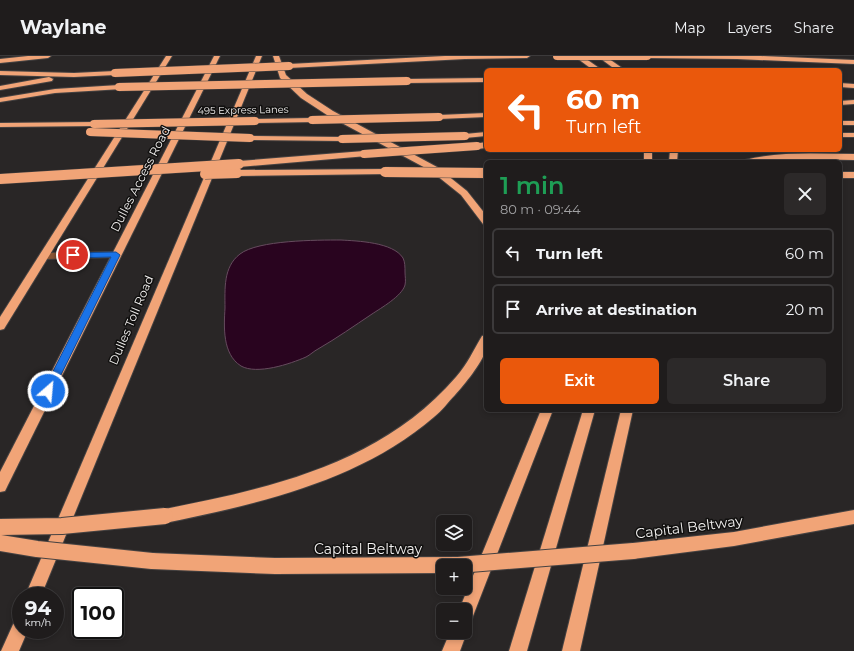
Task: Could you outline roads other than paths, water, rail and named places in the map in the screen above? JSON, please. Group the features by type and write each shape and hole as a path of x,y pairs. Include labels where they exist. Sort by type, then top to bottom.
{"highway":[{"path":"0,61 48,56"},
{"path":"0,326 169,56"},
{"name":"Dulles Access Road","path":"0,486 217,56"},
{"name":"Dulles Toll Road","path":"37,587 259,56"},
{"path":"276,56 283,76 304,96 330,113 434,168 464,193 484,219"},
{"path":"0,73 74,75 465,57 527,56"},
{"path":"557,56 736,57 854,62"},
{"path":"578,56 595,68"},
{"path":"600,56 618,68"},
{"path":"0,88 74,75"},
{"path":"0,100 55,91 119,87 484,80"},
{"path":"842,82 854,82"},
{"path":"842,85 854,86"},
{"path":"842,103 854,102"},
{"name":"495 Express Lanes","path":"92,128 255,121 484,115"},
{"path":"842,122 854,123"},
{"path":"0,126 92,128 167,136 250,138 342,139 484,134"},
{"path":"842,134 854,134"},
{"path":"0,180 238,168 364,154 482,146"},
{"path":"764,160 789,157 854,157"},
{"path":"238,168 484,173"},
{"path":"842,175 854,175"},
{"path":"0,527 51,527 108,523 165,516 222,506 289,488 329,473 373,451 411,427 441,402 465,374 484,342"},
{"path":"470,603 546,412"},
{"path":"518,651 588,412"},
{"path":"571,651 627,412"},
{"name":"Capital Beltway","path":"472,564 633,552 734,539 854,517"},
{"name":"Capital Beltway","path":"0,543 36,549 152,561 275,566 436,565"},
{"path":"10,651 15,639"},
{"path":"451,651 455,639"}],"lane":[{"path":"44,256 116,255"}]}
